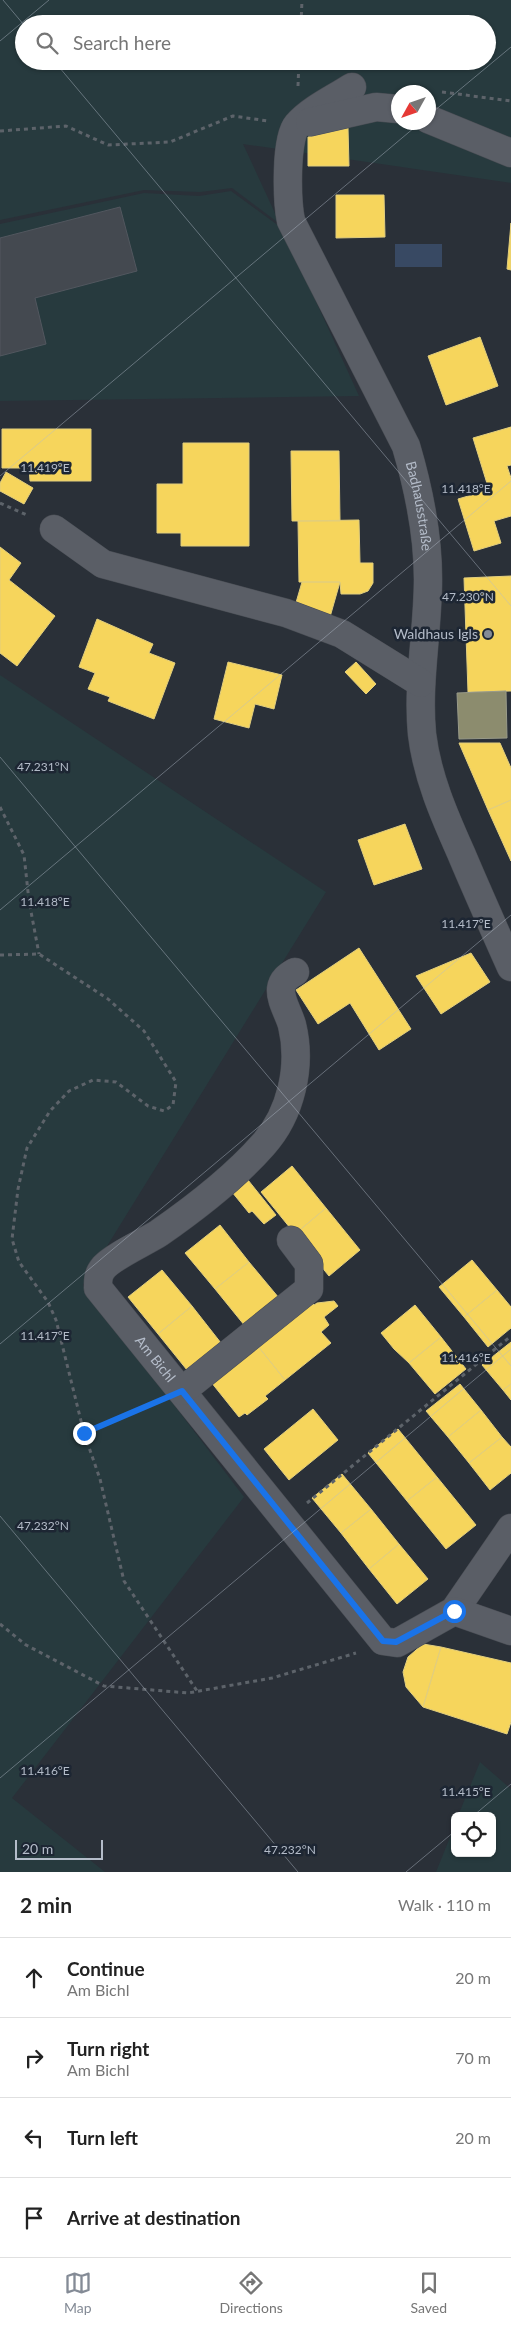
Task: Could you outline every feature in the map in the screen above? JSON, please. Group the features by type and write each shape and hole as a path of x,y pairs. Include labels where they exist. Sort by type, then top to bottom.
{"street":[{"path":"296,125 323,104 352,87"},
{"path":"296,125 376,107 391,108"},
{"path":"436,122 511,153"},
{"name":"Badhausstraße","path":"296,125 290,145 288,168 288,196 291,221 406,446 417,484 425,523 428,579 421,683 422,736 434,785 447,822 511,967"},
{"path":"54,529 103,564 286,613 342,634 421,683"},
{"name":"Am Bichl","path":"295,972 285,979 281,989 296,1046 294,1084 277,1126 264,1144 246,1163 206,1197 161,1232 106,1266 98,1276 98,1288 377,1635 383,1641 389,1643"},
{"path":"182,1391 309,1289 310,1264 291,1240"},
{"path":"389,1643 396,1642 454,1611 511,1528"},
{"path":"454,1611 511,1631"}],"path":[{"path":"301,15 302,0"},
{"path":"0,131 66,126 108,145 170,142 233,116 296,125"},
{"path":"0,807 24,855 29,901 39,954"},
{"path":"285,1520 511,1336"},
{"path":"84,1433 182,1391"},
{"path":"0,1624 26,1645 104,1686 188,1693 272,1678 389,1643"}],"green space":[{"path":"0,0 511,0 511,183 243,144 280,224 232,188 200,192 144,190 0,220"},
{"path":"231,191 283,229 359,396 0,401 0,224 144,193 199,196"},
{"path":"0,675 326,892 83,1285 244,1497 12,1798 105,1872 0,1872"},
{"path":"480,1762 511,1789 511,1872 436,1872 451,1835 451,1857 496,1857 496,1812 460,1812"}],"water":[{"path":"395,244 442,244 442,267 395,267"}],"building: Homes":[{"path":"348,128 349,166 308,166 308,137"},
{"path":"336,195 384,195 385,237 336,238"},
{"path":"511,223 511,270 507,269"},
{"path":"480,337 498,386 446,405 428,356"},
{"path":"511,427 511,465 507,466 511,478 511,516 494,521 501,543 474,551 458,499 489,490 473,438"},
{"path":"2,429 91,429 91,481 30,481 29,468 2,468"},
{"path":"183,443 249,443 249,546 181,546 181,533 157,533 157,484 183,484"},
{"path":"291,451 339,451 340,521 292,521"},
{"path":"6,472 33,488 24,504 0,491 0,483"},
{"path":"359,520 360,563 373,563 373,583 368,591 360,594 341,594 340,582 299,582 298,521"},
{"path":"0,547 21,563 9,580 55,616 17,666 0,653"},
{"name":"Waldhaus Igls","path":"511,576 511,691 468,692 464,578"},
{"path":"302,582 340,582 330,617 295,606"},
{"path":"97,619 153,644 149,653 175,663 154,719 108,701 110,697 88,689 95,673 79,667"},
{"path":"228,662 282,675 274,709 255,704 249,728 214,719"},
{"path":"356,662 376,684 366,694 345,672"},
{"path":"459,743 500,743 511,768 511,800 488,810"},
{"path":"511,800 511,861 488,810"},
{"path":"405,824 422,869 374,885 358,840"},
{"path":"359,948 411,1029 379,1050 350,1003 318,1024 296,990"},
{"path":"471,953 490,982 441,1014 416,976"},
{"path":"292,1166 326,1208 295,1234 261,1192"},
{"path":"248,1180 276,1215 264,1224 252,1211 249,1213 232,1192"},
{"path":"326,1208 360,1250 329,1276 295,1234"},
{"path":"220,1225 249,1262 215,1289 185,1253"},
{"path":"472,1260 497,1290 464,1317 439,1287"},
{"path":"249,1262 279,1298 245,1326 215,1289"},
{"path":"162,1270 192,1306 158,1334 128,1297"},
{"path":"497,1290 511,1307 511,1328 488,1347 464,1317"},
{"path":"334,1301 338,1306 324,1317 329,1325 321,1332 331,1343 285,1380 257,1345 311,1302 314,1305"},
{"path":"415,1305 441,1337 409,1363 381,1333"},
{"path":"192,1306 221,1343 187,1370 158,1334"},
{"path":"441,1337 466,1369 435,1394 409,1363"},
{"path":"511,1342 511,1384 503,1390 482,1365"},
{"path":"257,1345 285,1380 265,1396 268,1399 247,1415 245,1413 239,1417 211,1382"},
{"path":"460,1384 481,1410 448,1437 426,1411"},
{"path":"511,1384 511,1400 503,1390"},
{"path":"313,1409 338,1440 289,1480 264,1449"},
{"path":"481,1410 502,1437 469,1463 448,1437"},
{"path":"398,1429 437,1477 407,1501 368,1453"},
{"path":"502,1437 511,1447 511,1473 490,1490 469,1463"},
{"path":"342,1474 371,1509 341,1533 312,1498"},
{"path":"437,1477 476,1525 446,1549 407,1501"},
{"path":"371,1509 399,1544 369,1569 341,1533"},
{"path":"399,1544 428,1579 397,1604 369,1569"},
{"path":"423,1644 441,1647 423,1707 406,1687 403,1672 408,1657"},
{"path":"441,1647 511,1663 511,1722 507,1734 423,1707"}],"building: Industry":[{"path":"506,691 507,738 459,739 457,693"}],"building: Other":[{"path":"120,207 137,271 35,298 46,344 0,356 0,238"}],"place":[{"name":"Waldhaus Igls","path":"488,634"}],"route":[{"path":"84,1433 182,1391 383,1641 389,1643 396,1642 454,1611"}]}
